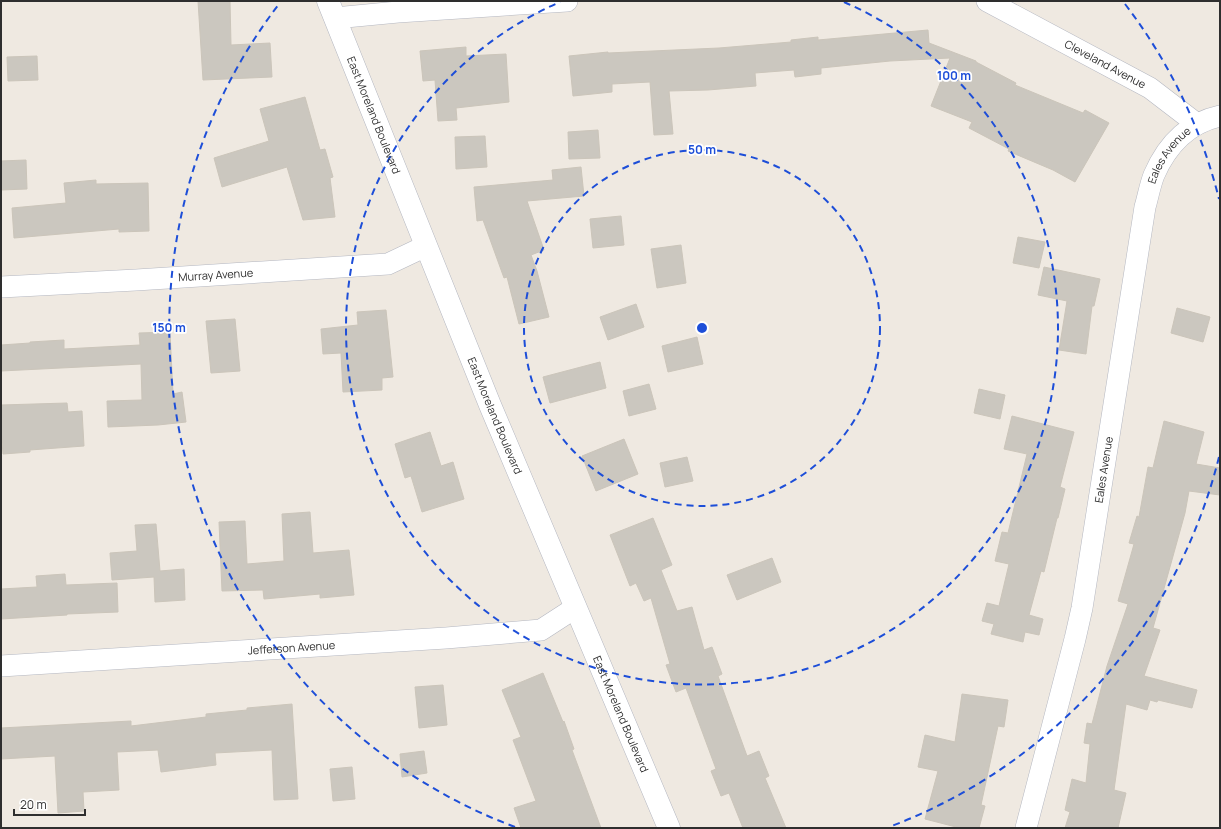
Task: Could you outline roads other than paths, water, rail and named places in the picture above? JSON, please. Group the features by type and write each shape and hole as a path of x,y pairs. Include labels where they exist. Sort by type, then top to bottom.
{"main road":[{"name":"East Moreland Boulevard","path":"332,10 490,405 669,828"}],"street":[{"path":"332,10 398,12 567,1"},
{"name":"Cleveland Avenue","path":"987,1 1150,88 1197,124"},
{"path":"1197,124 1220,116"},
{"name":"Eales Avenue","path":"1026,828 1082,608 1145,207 1154,175 1169,148 1185,131 1197,124"},
{"name":"Murray Avenue","path":"1,287 388,264 426,246"},
{"name":"Jefferson Avenue","path":"1,666 446,638 542,630 575,608"}]}
